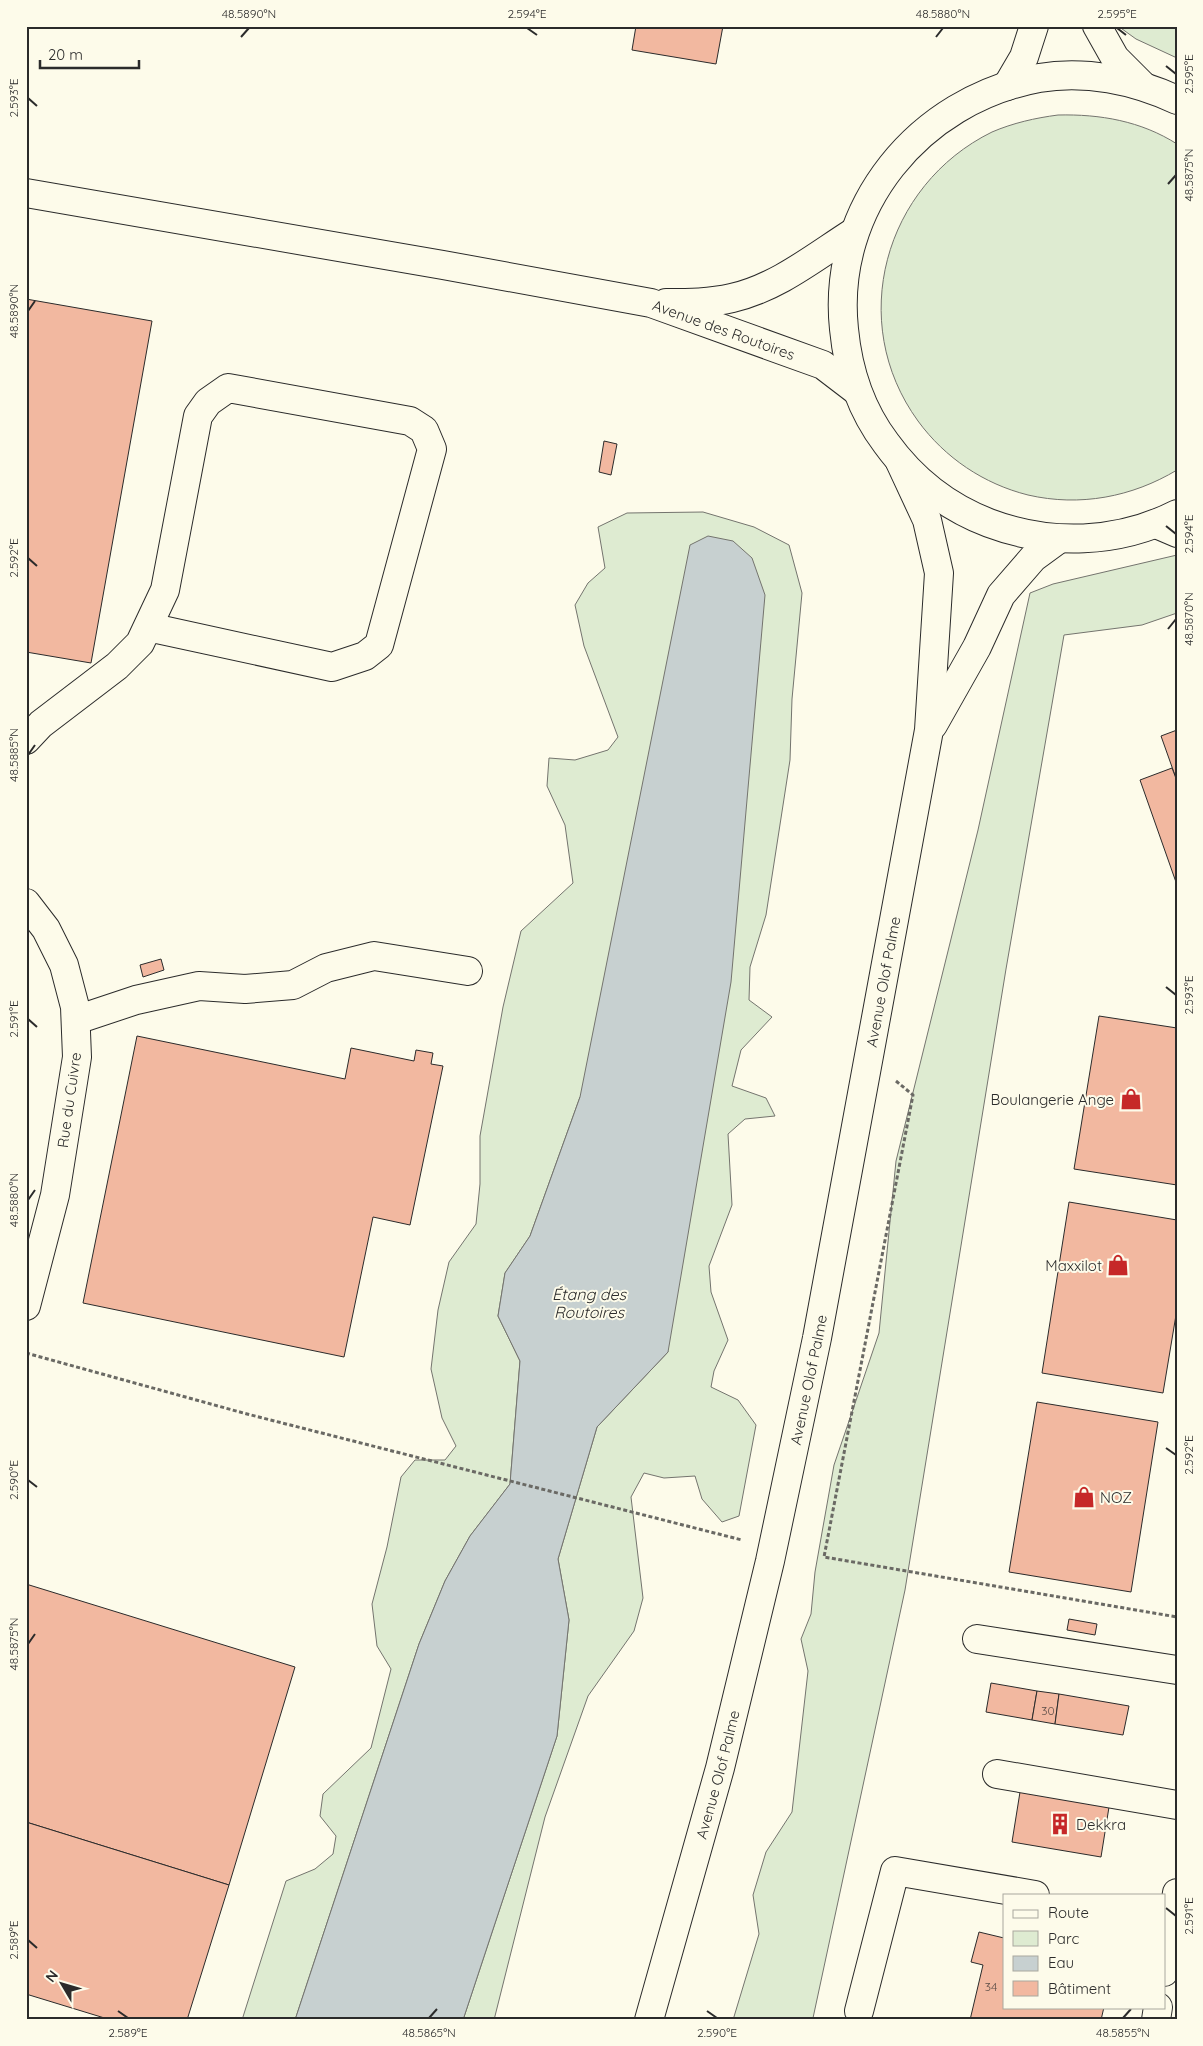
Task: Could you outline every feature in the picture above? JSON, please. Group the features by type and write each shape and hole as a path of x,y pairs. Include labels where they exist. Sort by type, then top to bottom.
{"main road":[{"path":"1007,86 1024,57 1034,26"},
{"path":"1097,26 1115,58 1143,86"},
{"path":"1170,524 1108,537 1059,539 1014,532 972,516 933,493 900,462 875,428 857,391 846,352 842,312 844,271 854,232 878,183 913,140 957,107 1007,86 1041,78 1075,76 1109,78 1143,86 1177,100"},
{"path":"26,193 651,303"},
{"name":"Avenue des Routoires","path":"651,303 695,303 733,298 768,286 854,232"},
{"name":"Avenue des Routoires","path":"651,303 823,365 857,391"},
{"path":"26,740 41,724 117,666 140,643 165,590 198,416 208,402 228,388 410,420 424,430 432,449 379,644 365,656 332,667 148,627"},
{"name":"Avenue Olof Palme","path":"648,2020 720,1768 770,1561 817,1338 930,730 939,573 927,520 900,462"},
{"name":"Avenue Olof Palme","path":"930,730 977,647 1001,595 1033,558 1059,539"},
{"name":"Rue du Cuivre","path":"26,903 46,929 64,965 75,1007 77,1057 55,1195 26,1306"},
{"path":"76,1020 136,1000 199,986 245,989 293,985 326,968 374,956 468,970"},
{"path":"977,1639 1177,1670"},
{"path":"997,1774 1177,1805"},
{"path":"859,2011 895,1871 1029,1894"},
{"path":"1166,1954 1171,1909"}],"path":[{"path":"891,1077 913,1095 824,1557 1177,1617"},
{"path":"26,1353 247,1414 742,1540"}],"green space":[{"path":"1118,26 1177,26 1177,58 1136,39"},
{"path":"1058,115 1120,120 1135,124 1177,144 1177,470 1142,487 1124,493 1105,497 1067,500 1028,495 996,484 967,468 940,447 918,421 896,382 884,342 881,300 888,259 902,221 925,186 955,156 992,132 1024,121"},
{"path":"703,512 754,527 789,545 802,593 792,699 790,760 766,915 750,967 749,1000 772,1017 741,1050 732,1086 766,1098 775,1116 745,1119 728,1134 732,1205 709,1266 711,1292 728,1340 714,1371 711,1387 738,1400 756,1425 739,1516 722,1522 702,1499 695,1476 664,1478 644,1473 631,1497 643,1598 634,1631 588,1696 545,1817 494,2020 463,2020 557,1736 569,1620 558,1559 597,1427 668,1352 580,1097 530,1236 505,1273 498,1316 520,1361 510,1484 470,1536 445,1581 419,1644 295,2020 242,2020 286,1881 315,1869 333,1854 336,1836 320,1816 323,1794 371,1748 391,1669 377,1646 372,1604 387,1547 401,1477 415,1460 445,1460 456,1446 442,1418 431,1369 438,1310 449,1262 476,1224 480,1184 480,1136 503,1007 521,931 573,883 565,825 547,786 549,758 575,760 608,750 618,737 584,646 575,605 588,583 605,568 598,527 627,513"},
{"path":"1177,555 1177,613 1142,625 1064,635 1006,969 905,1590 813,2020 733,2020 759,1934 753,1895 766,1852 792,1812 808,1671 801,1639 811,1614 815,1572 834,1465 879,1333 896,1161 978,830 1030,593 1053,584"}],"water":[{"name":"Étang des Routoires","path":"708,536 733,541 752,558 765,595 731,982 668,1352 597,1427 558,1559 569,1620 557,1736 463,2020 295,2020 419,1644 445,1581 470,1536 510,1484 520,1361 498,1316 505,1273 530,1236 580,1097 690,545"}],"building":[{"path":"636,26 723,26 716,64 632,50"},
{"path":"26,299 152,321 91,663 26,652"},
{"path":"604,441 617,444 611,475 599,472"},
{"path":"1177,730 1177,781 1161,736"},
{"path":"1172,768 1177,781 1177,885 1140,780"},
{"path":"161,959 164,970 143,977 140,965"},
{"name":"Boulangerie Ange","path":"1099,1016 1177,1028 1177,1185 1074,1169"},
{"path":"137,1036 345,1079 351,1048 414,1061 416,1050 433,1053 431,1064 443,1066 410,1225 373,1217 344,1357 83,1303"},
{"name":"Maxxilot","path":"1069,1202 1177,1220 1177,1309 1163,1393 1042,1373"},
{"name":"NOZ","path":"1037,1402 1158,1422 1131,1592 1009,1572"},
{"path":"26,1584 295,1667 229,1885 26,1822"},
{"path":"1069,1619 1097,1624 1095,1635 1067,1630"},
{"path":"991,1683 1037,1691 1032,1720 986,1712"},
{"path":"1037,1691 1059,1694 1055,1724 1032,1720"},
{"path":"1059,1694 1129,1706 1123,1735 1055,1724"},
{"name":"Dekkra","path":"1020,1792 1109,1807 1101,1857 1012,1842"},
{"path":"26,1822 229,1885 187,2020 111,2020 26,1994"},
{"path":"979,1932 1003,1938 1003,2008 1104,2008 1101,2020 970,2020 983,1965 971,1962"}],"place":[{"name":"Boulangerie Ange","path":"1131,1099"},
{"name":"Maxxilot","path":"1118,1265"},
{"name":"NOZ","path":"1084,1497"},
{"name":"Dekkra","path":"1060,1824"}]}
